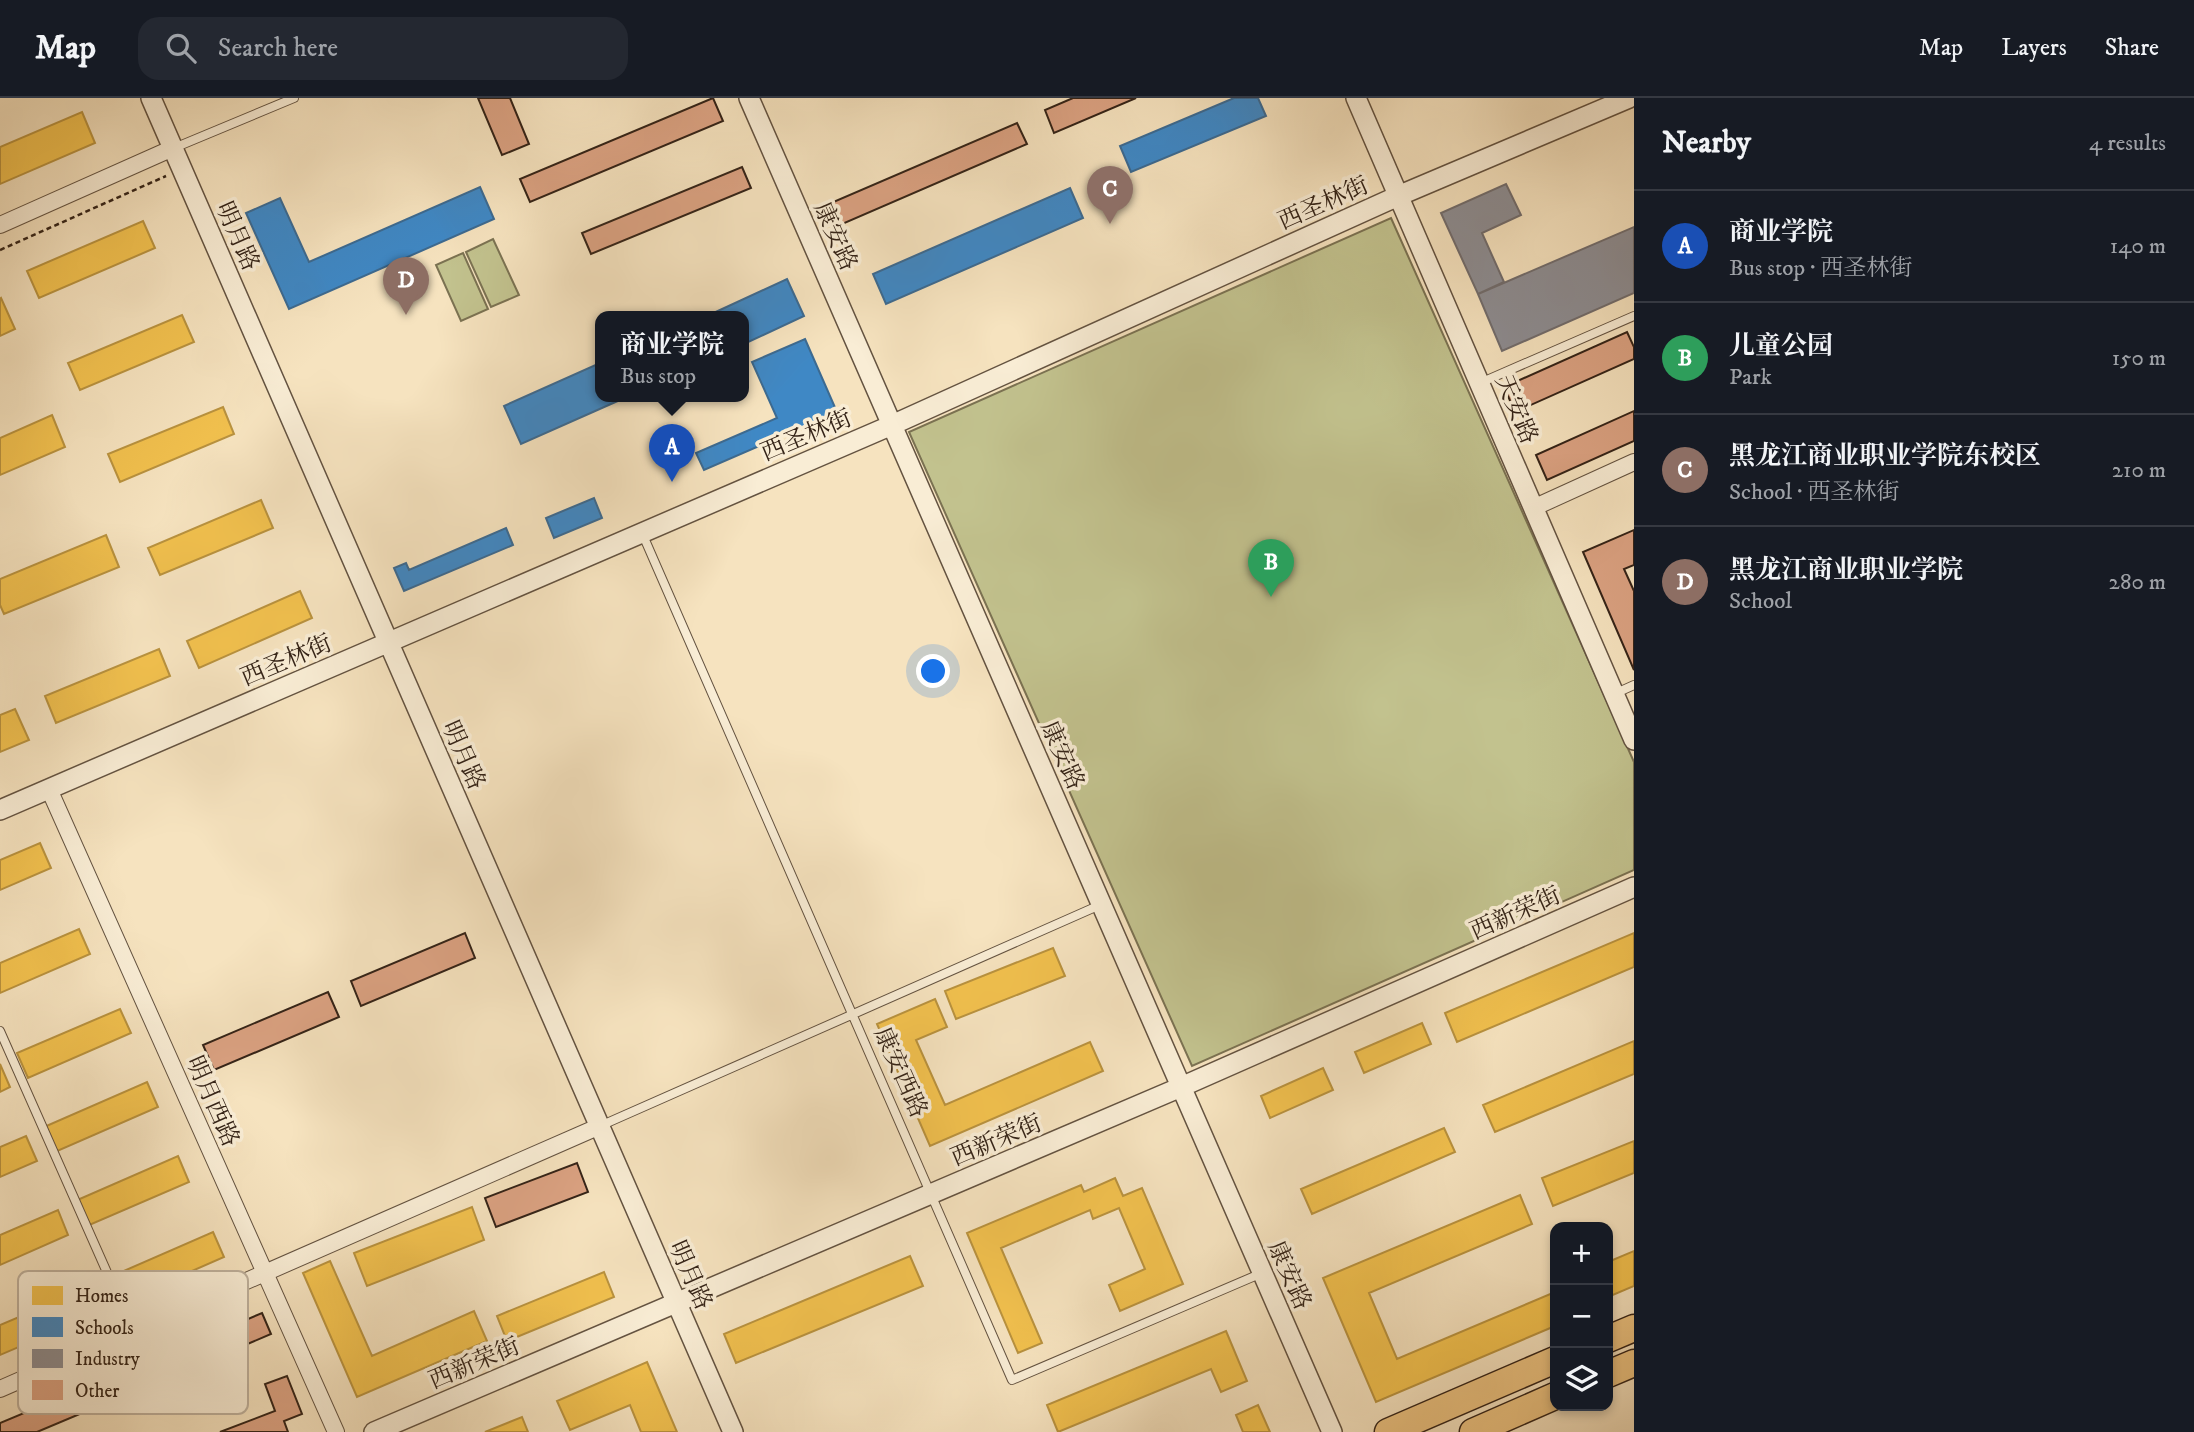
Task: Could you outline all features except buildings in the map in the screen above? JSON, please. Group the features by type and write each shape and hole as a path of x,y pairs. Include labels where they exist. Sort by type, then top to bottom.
{"highway":[{"path":"1613,1337 1634,1328"},
{"path":"1388,1432 1550,1362"},
{"path":"1613,1372 1634,1363"},
{"path":"1473,1432 1550,1398"}],"street":[{"name":"明月路","path":"151,98 733,1432"},
{"name":"康安路","path":"749,98 1332,1432"},
{"name":"天安路","path":"1356,98 1634,740"},
{"name":"西圣林街","path":"0,810 892,425 1398,196 1629,98"},
{"path":"0,225 173,148"},
{"path":"1533,508 1634,462"},
{"name":"明月西路","path":"49,789 336,1432"},
{"name":"西新荣街","path":"374,1432 1181,1087 1634,887"},
{"path":"248,1280 600,1126"},
{"path":"0,1389 18,1381"}],"lane":[{"path":"173,148 294,98"},
{"path":"1479,383 1634,316"},
{"name":"康安西路","path":"642,533 933,1193 1012,1380 1262,1273"},
{"path":"1614,694 1634,685"},
{"path":"600,1126 1101,905"},
{"path":"0,1031 106,1271"}],"path":[{"path":"0,250 182,169"}],"green space":[{"path":"1391,218 1634,762 1634,870 1192,1066 909,432"},
{"path":"493,239 519,295 491,307 466,252"},
{"path":"463,253 488,309 461,321 436,265"}],"place":[{"name":"黑龙江商业职业学院东校区","path":"1110,224"},
{"name":"黑龙江商业职业学院","path":"406,315"},
{"name":"商业学院","path":"672,482"},
{"name":"儿童公园","path":"1271,597"}]}
